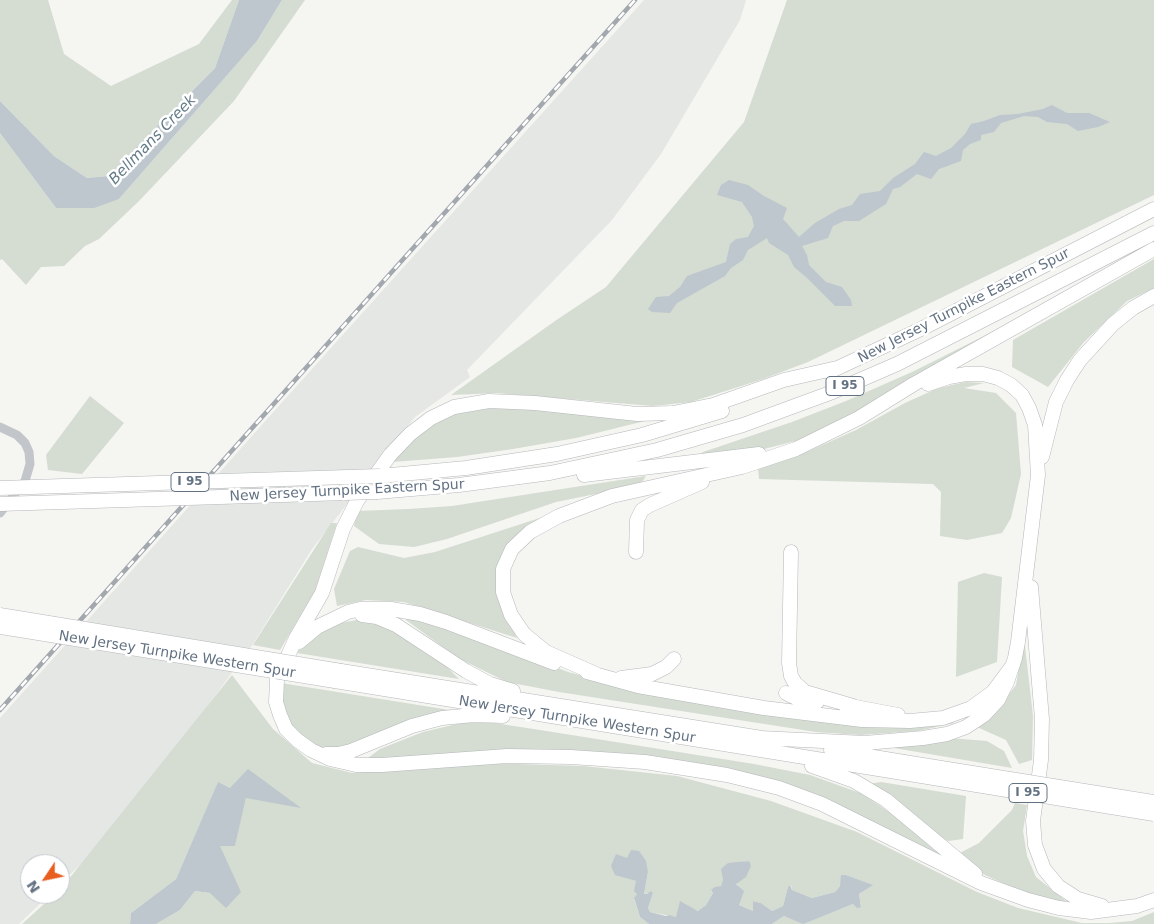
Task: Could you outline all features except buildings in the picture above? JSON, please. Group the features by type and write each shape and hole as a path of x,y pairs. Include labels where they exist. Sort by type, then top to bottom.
{"highway":[{"name":"New Jersey Turnpike Eastern Spur","path":"0,488 380,476 484,466 594,447 714,414 785,390 837,368 954,312 1154,209"},
{"name":"New Jersey Turnpike Eastern Spur","path":"0,504 377,492 459,486 585,466 657,450 735,427 812,400 881,371 929,349 1154,233"},
{"path":"885,404 914,384 1154,250"},
{"path":"760,738 865,743 923,738 954,732 966,727 978,720 994,706 1007,682 1018,642 1038,475 1052,413 1073,369 1087,351 1113,324 1133,308 1154,296"},
{"path":"837,368 784,380 713,405 673,413 637,414 500,401 462,405 439,413 417,428 396,448 357,502 343,529 322,593 296,638 279,674 276,686 276,702 286,728 297,740 318,753 339,762 373,766 507,756 589,757 667,765 727,776 779,788 822,804 981,883 1047,906 1091,912 1137,906 1154,900"},
{"path":"636,552 637,520 644,508 705,480 787,453 838,430 885,404 930,383 949,377 975,374 998,378 1017,390 1030,408 1036,433 1038,475"},
{"path":"514,478 591,474 731,458 768,452 815,439"},
{"path":"596,674 546,652 524,634 514,622 507,608 502,584 503,570 512,549 524,536 550,520 612,496 742,467"},
{"path":"1031,535 1032,607 1042,719 1041,760 1033,821 1035,845 1044,869 1064,891 1085,902 1120,908"},
{"path":"791,552 789,663 791,676 795,683 805,692 853,706 923,721"},
{"path":"287,656 311,631 336,617 354,610 374,608 399,610 452,624 558,665 638,686 785,711 868,720 923,721 951,716 977,705 999,685 1013,665"},
{"name":"New Jersey Turnpike Western Spur","path":"0,615 576,720 721,744 1154,802"},
{"path":"336,617 362,615 383,619 396,625 466,671 498,687 516,692 584,703 620,716"},
{"name":"New Jersey Turnpike Western Spur","path":"3,628 620,716 760,738 1154,814"},
{"path":"612,678 630,678 647,675 666,667 674,659"},
{"path":"786,693 799,699 853,706"},
{"path":"318,753 344,753 412,726 452,716 485,715 530,719 576,720"},
{"path":"721,744 768,758 821,768 858,784 886,800 902,812 972,872 1010,894"}],"street":[{"path":"0,428 17,435 25,443 29,452 30,464 25,481 0,513"}],"shaded area":[{"path":"0,0 48,0 64,54 111,86 199,44 232,0 239,0 215,68 108,176 87,178 54,156 0,101"},
{"path":"282,0 305,0 234,101 139,201 99,239 85,246 64,266 41,267 26,285 2,259 0,260 0,133 56,208 119,199 257,41"},
{"path":"644,0 746,0 740,20 661,154 612,220 467,370 470,377 415,417 312,549 253,644 104,842 70,874 70,854 20,854 20,904 40,904 19,924 0,924 0,718"},
{"path":"787,0 1154,0 1154,195 808,362 763,379 691,402 653,406 496,393 451,395 606,287 744,122"},
{"path":"1154,259 1154,288 1127,301 1084,342 1048,387 1012,367 1013,340"},
{"path":"1048,304 857,414 807,438 764,449 697,457 703,452 792,422 846,401 912,372"},
{"path":"966,382 984,383 964,388 996,393 1016,413 1021,474 1011,518 1002,533 967,540 940,536 941,492 933,484 759,479 758,469 809,451 856,430 905,403 938,388"},
{"path":"90,396 124,423 82,474 48,470 46,455"},
{"path":"496,406 649,420 576,438 513,449 457,457 392,462 406,444 432,423 459,410"},
{"path":"646,476 640,485 556,502 447,539 414,547 379,544 354,526 357,511 452,506"},
{"path":"552,514 522,532 499,601 517,638 404,602 366,600 337,606 334,589 350,551 358,547 404,558 435,552"},
{"path":"331,523 337,523 315,591 280,650 253,645"},
{"path":"984,573 1002,577 997,662 956,677 958,582"},
{"path":"408,616 495,643 568,672 648,693 742,709 950,720 954,723 918,731 860,735 816,732 559,692 507,682 458,658 406,620"},
{"path":"362,619 380,623 437,657 459,679 297,653 307,641 325,629 341,623"},
{"path":"1024,638 1033,716 1032,760 1019,764 1006,740 977,727 995,712 1016,685"},
{"path":"232,675 273,729 312,763 352,773 487,763 583,766 677,776 771,801 857,832 977,892 1018,908 1082,923 1132,921 1154,912 1154,924 772,924 784,916 803,923 853,904 861,906 859,894 872,885 842,875 840,886 835,892 812,898 792,890 791,885 788,887 783,906 772,911 761,903 753,901 753,911 739,905 741,889 736,883 748,861 743,862 723,879 721,886 711,891 713,893 706,905 699,911 683,903 676,917 650,912 648,908 653,893 644,894 648,872 627,878 636,881 637,894 634,899 640,917 649,924 156,924 180,910 195,891 210,893 220,845 235,845 246,797 299,807 218,783 176,879 131,913 130,924 22,924 44,904 70,904 70,878"},
{"path":"281,683 462,712 340,749 320,748 301,738 283,713"},
{"path":"461,723 494,723 754,764 810,775 860,793 894,815 948,856 950,864 842,810 662,760 364,761 380,749 423,732"},
{"path":"949,738 987,741 1004,751 1012,768 876,745"},
{"path":"881,782 966,796 963,839 948,841 936,835 869,784"},
{"path":"1015,803 1027,805 1023,831 1027,856 1036,877 1071,905 1022,892 983,874 958,854 979,843 1012,810"}],"water":[{"name":"Bellmans Creek","path":"239,0 282,0 257,41 119,199 94,208 56,208 0,133 0,101 54,156 87,178 108,176 215,68"},
{"path":"1052,105 1067,113 1089,113 1110,122 1098,127 1078,131 1067,124 1047,122 1038,117 1024,116 1001,123 994,132 981,135 981,140 970,144 963,150 961,161 939,169 931,179 917,174 900,187 893,189 886,204 859,221 844,221 833,226 828,238 802,246 807,255 809,265 826,282 842,287 851,300 852,306 835,306 794,267 788,255 769,243 767,238 748,250 743,260 731,268 725,276 677,303 670,313 652,312 648,309 656,297 669,296 680,287 687,276 726,262 730,244 736,239 748,237 754,226 752,217 742,202 717,195 721,185 729,180 748,185 787,208 783,219 799,237 815,223 839,209 852,205 860,194 880,191 893,178 915,164 924,152 936,156 951,148 965,134 971,124 1000,115 1018,114 1043,109"},
{"path":"248,769 301,808 246,798 235,846 220,846 241,892 226,908 210,893 195,891 180,910 156,924 130,924 131,913 176,879 218,782 230,788"},
{"path":"631,850 639,851 646,861 648,872 644,894 651,891 653,893 648,908 650,912 666,916 676,917 680,901 698,911 706,905 713,893 711,890 721,886 723,879 721,869 728,863 749,861 751,866 746,877 736,884 744,891 739,905 753,911 753,901 761,903 772,911 783,906 790,885 792,890 812,898 835,892 840,886 841,875 873,885 859,894 861,907 857,908 853,904 803,924 784,916 772,924 649,924 640,917 634,898 637,894 634,891 636,881 615,875 611,866 616,854 627,858"}],"railway":[{"path":"0,710 635,0"}]}
